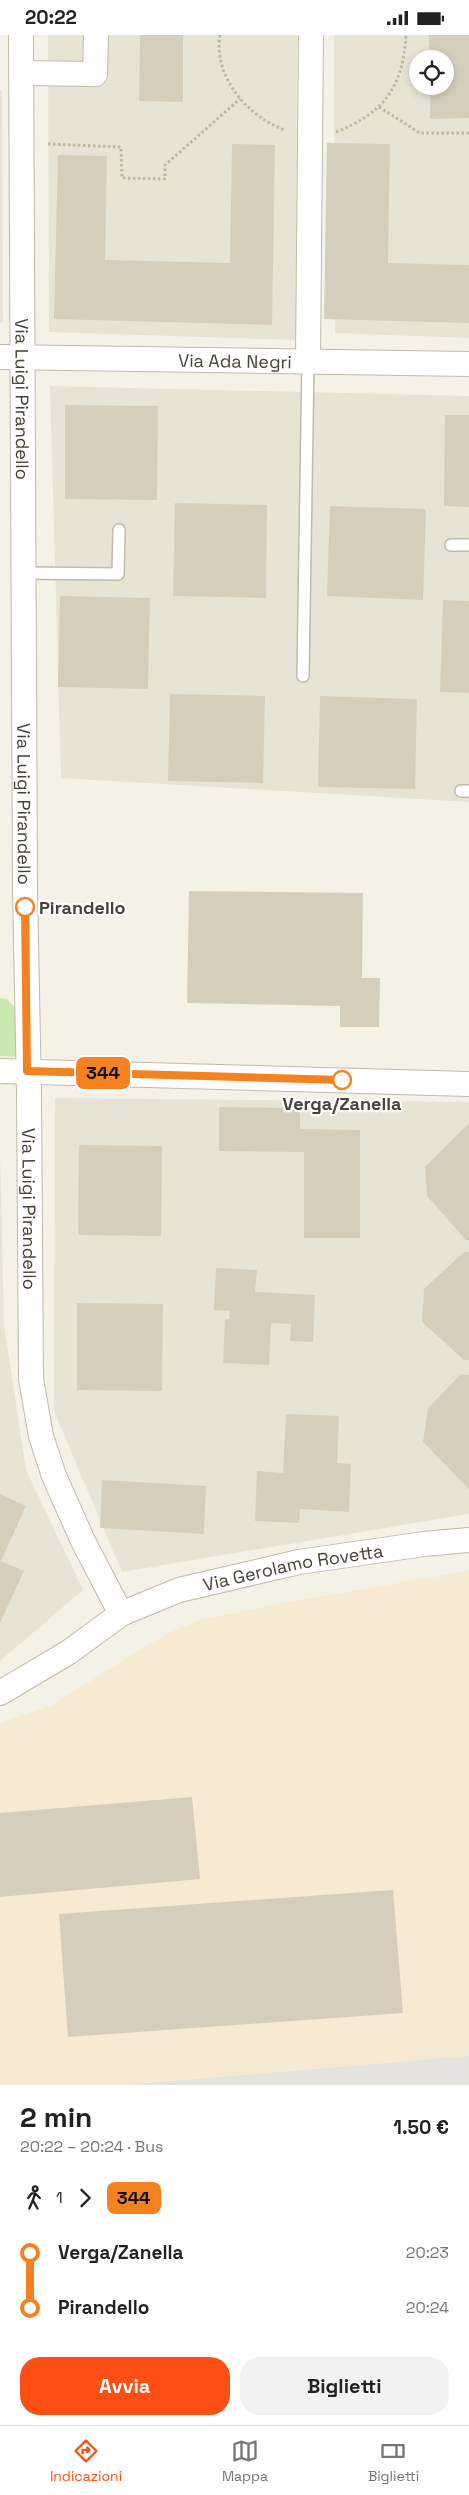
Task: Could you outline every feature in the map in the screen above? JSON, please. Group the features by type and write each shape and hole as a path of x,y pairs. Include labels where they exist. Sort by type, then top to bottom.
{"street":[{"name":"Via Luigi Pirandello","path":"20,35 22,144 11,357 24,573 31,1379 37,1417 47,1455 63,1498 121,1614"},
{"path":"21,73 95,74 96,35"},
{"path":"308,361 311,35"},
{"name":"Via Ada Negri","path":"11,357 469,364"},
{"path":"0,1071 469,1084"},
{"name":"Via Gerolamo Rovetta","path":"0,1693 69,1652 121,1614 179,1589 298,1562 424,1544 469,1540"}],"lane":[{"path":"303,677 308,361"},
{"path":"24,573 118,574 119,530"},
{"path":"451,545 469,545"}],"path":[{"path":"220,35 219,42 225,72 240,99 259,117 275,126 284,130 310,135 335,132 359,123 379,107 395,86 404,61 406,35"},
{"path":"22,144 121,147 122,178 165,179 165,165 240,99"},
{"path":"379,107 420,133 469,133"}],"shaded area":[{"path":"48,35 297,35 296,340 49,332"},
{"path":"334,35 469,35 469,338 335,333"},
{"path":"0,90 2,90 3,322 0,322"},
{"path":"50,386 469,396 469,802 61,778"},
{"path":"55,1098 469,1102 469,1514 122,1572 54,1411"},
{"path":"0,1149 4,1325 26,1470 83,1590 0,1661"},
{"path":"469,1571 469,2085 0,2085 0,1723 52,1705 146,1646 179,1628 204,1619 310,1598"},
{"path":"469,2056 469,2085 125,2085"}],"green space":[{"path":"0,998 7,999 17,1010 20,1057 0,1056"}],"building":[{"path":"140,35 183,35 183,102 139,101"},
{"path":"429,35 469,35 469,118 430,119 430,95 454,95 454,50 429,50"},
{"path":"327,143 390,144 388,263 469,265 469,323 324,319"},
{"path":"232,144 275,145 272,325 54,319 58,155 107,156 105,260 230,263"},
{"path":"65,405 158,406 157,500 65,499"},
{"path":"445,415 469,415 469,507 444,506"},
{"path":"175,503 267,505 266,598 173,596"},
{"path":"330,506 426,509 423,600 327,596"},
{"path":"60,596 150,598 148,689 58,687"},
{"path":"443,600 469,601 469,693 440,692"},
{"path":"170,694 265,696 263,783 168,781"},
{"path":"320,696 417,699 415,789 318,787"},
{"path":"189,891 363,893 362,978 380,978 379,1027 340,1027 340,1006 187,1003"},
{"path":"219,1107 300,1108 300,1129 360,1130 360,1238 304,1238 304,1152 219,1151"},
{"path":"469,1123 469,1240 466,1240 427,1196 425,1167"},
{"path":"79,1145 162,1146 161,1236 78,1235"},
{"path":"464,1252 469,1252 469,1360 464,1360 422,1322 424,1289"},
{"path":"216,1268 257,1270 255,1292 315,1295 313,1342 290,1341 291,1324 271,1323 269,1365 223,1363 225,1319 229,1319 230,1311 214,1310"},
{"path":"77,1303 163,1304 162,1391 77,1390"},
{"path":"461,1374 469,1375 469,1489 423,1442 428,1408"},
{"path":"286,1414 339,1416 337,1463 351,1464 349,1512 300,1509 299,1523 255,1521 257,1471 283,1473"},
{"path":"102,1480 206,1486 204,1534 100,1528"},
{"path":"0,1494 26,1506 1,1561 24,1571 0,1623"},
{"path":"192,1797 200,1879 0,1897 0,1813"},
{"path":"393,1890 403,2013 68,2037 59,1914"}],"bus line":[{"name":"344","path":"25,907 27,1071 342,1080"}],"place":[{"name":"Pirandello","path":"25,907"},
{"name":"Verga/Zanella","path":"342,1080"}]}
